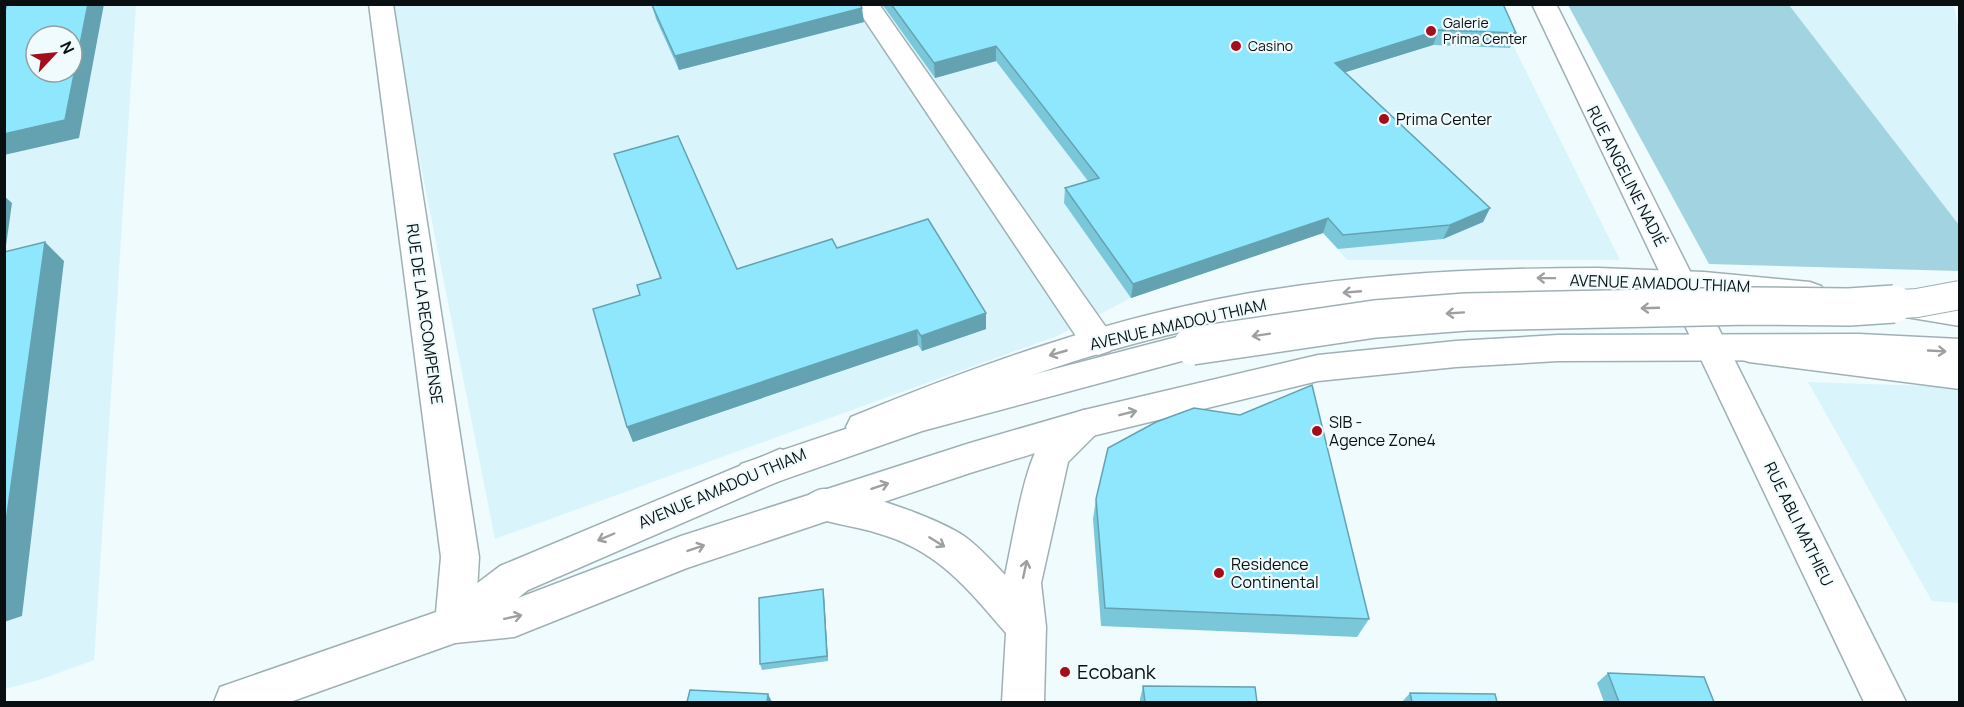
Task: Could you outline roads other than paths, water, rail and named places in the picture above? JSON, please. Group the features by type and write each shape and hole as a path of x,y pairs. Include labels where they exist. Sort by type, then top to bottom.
{"main road":[{"name":"RUE DE LA RECOMPENSE","path":"381,4 460,557 455,624"},
{"path":"866,4 1098,342"},
{"name":"RUE ANGELINE NADIÉ","path":"1544,4 1710,347"},
{"name":"AVENUE AMADOU THIAM","path":"455,624 514,578 935,396 1051,355 1188,319 1300,297 1458,282 1536,278 1680,281 1742,285 1959,314"},
{"path":"754,475 920,418 1056,380 1192,346 1375,319 1466,312 1750,306 1849,307 1917,303 1959,295"},
{"name":"AVENUE AMADOU THIAM","path":"235,702 455,624 514,618 681,553 970,458 1084,424 1318,369 1456,354 1547,348 1710,347 1749,349 1859,346 1959,352"},
{"name":"RUE ABLI MATHIEU","path":"1710,347 1886,702"},
{"path":"1749,349 1959,376"},
{"path":"1023,702 1026,627 1022,583 1045,479 1053,454 1084,424"},
{"path":"823,505 855,509 916,529 962,558 1026,627"}],"place":[{"name":"Galerie Prima Center","path":"1431,31"},
{"name":"Casino","path":"1236,46"},
{"name":"Prima Center","path":"1384,119"},
{"name":"SIB - Agence Zone4","path":"1317,431"},
{"name":"Residence Continental","path":"1219,573"},
{"name":"Ecobank","path":"1065,672"}]}
